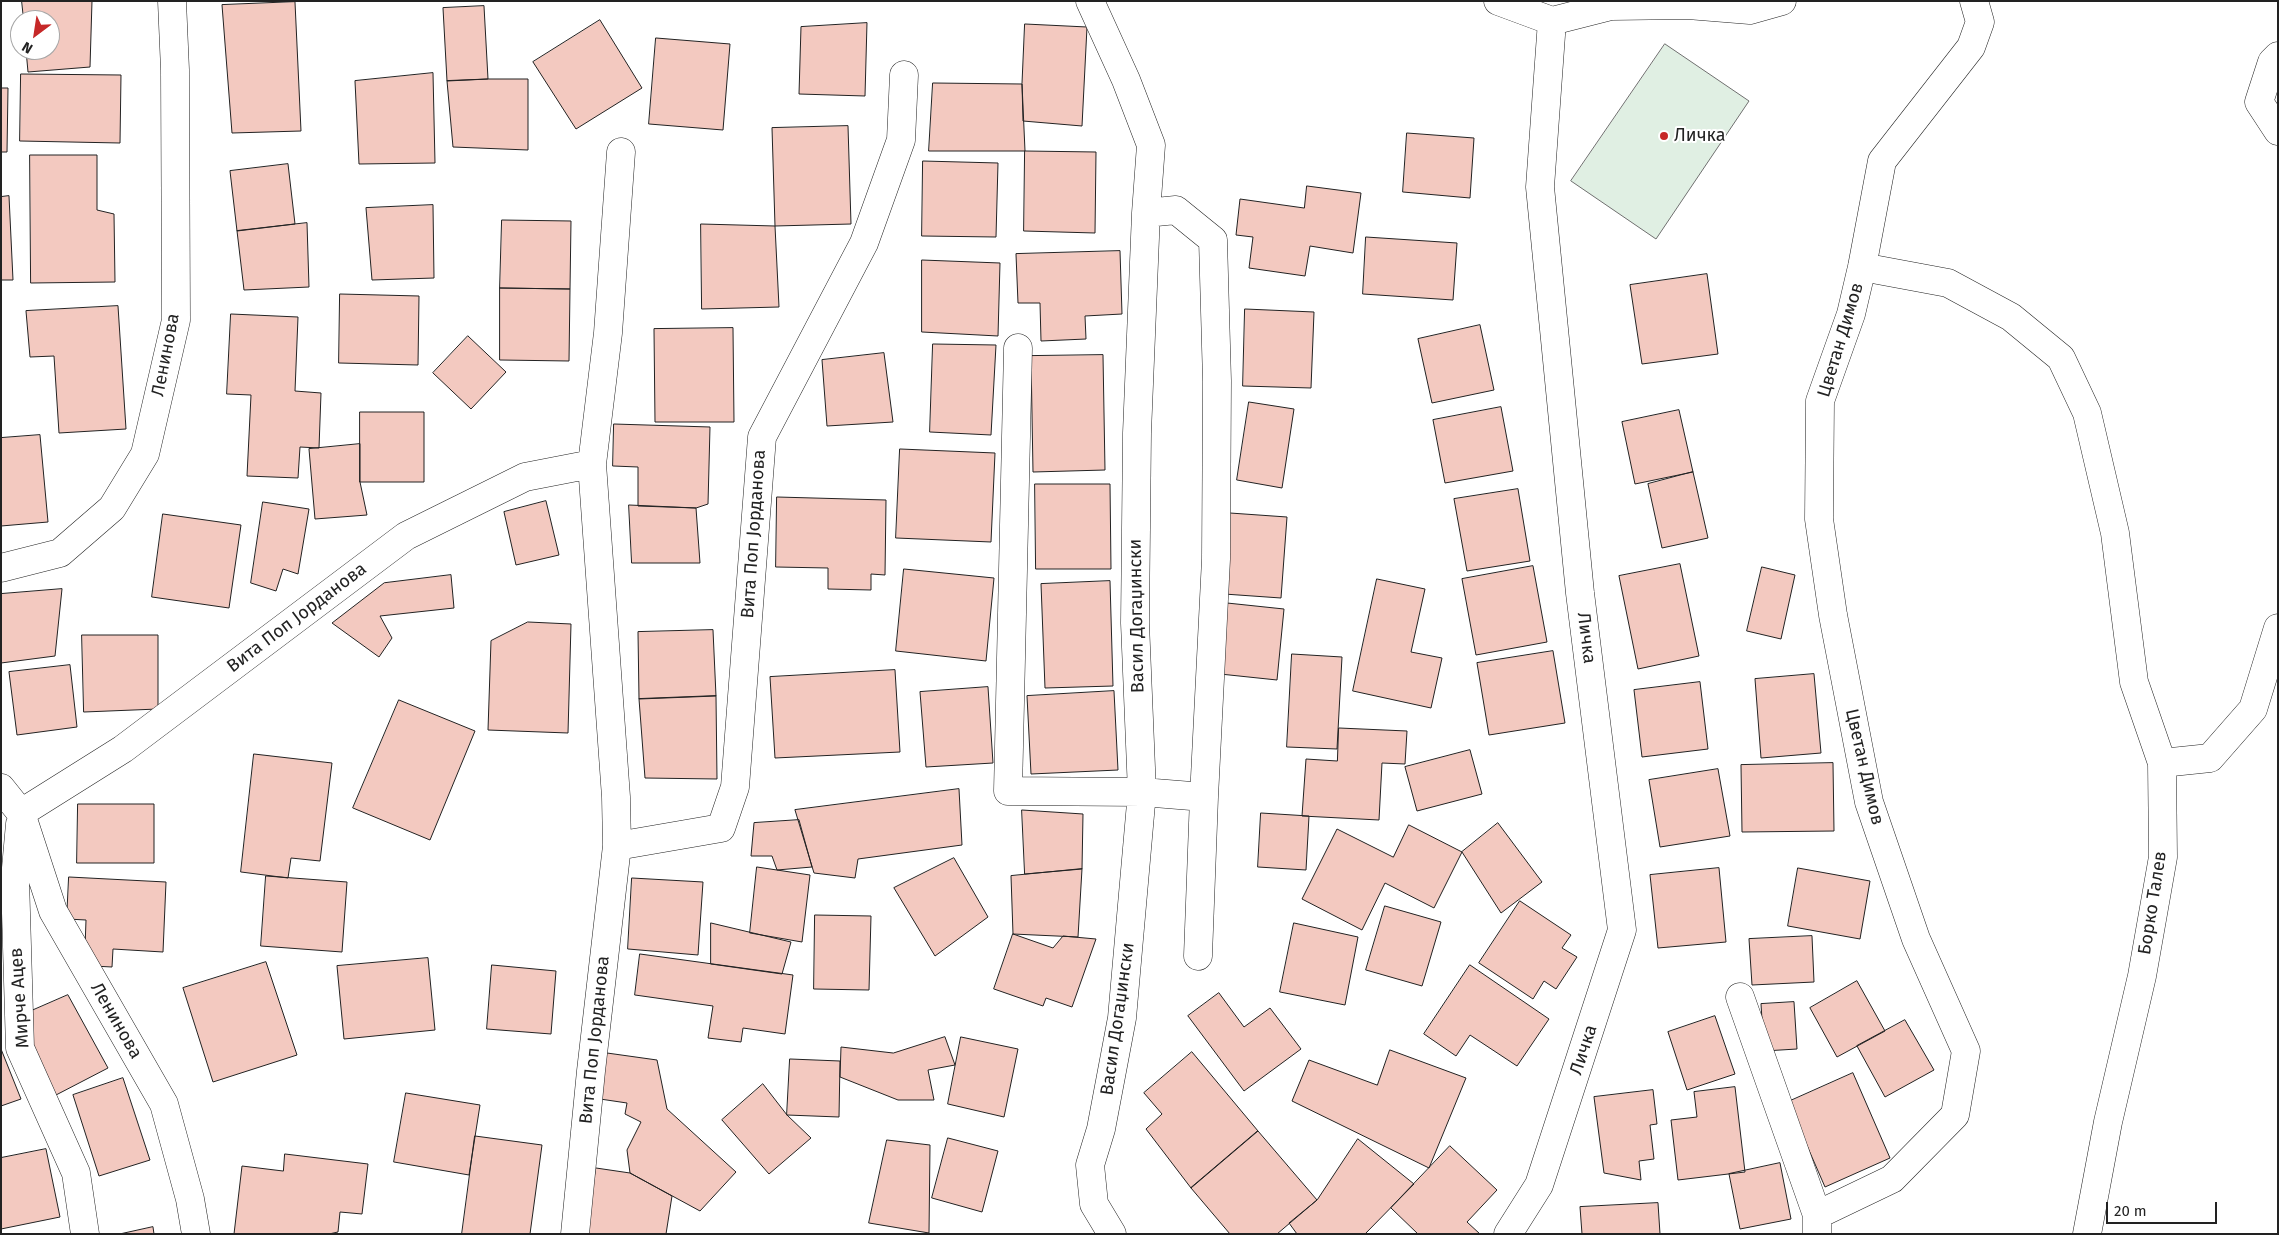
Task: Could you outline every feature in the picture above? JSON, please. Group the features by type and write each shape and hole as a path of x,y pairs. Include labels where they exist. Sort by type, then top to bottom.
{"street":[{"name":"Ленинова","path":"1,568 60,553 112,508 145,454 176,320 175,70 172,1"},
{"name":"Васил Догаџински","path":"1090,1 1126,80 1151,145 1146,213 1137,433 1135,603 1142,792 1122,1018 1101,1130 1090,1165 1094,1204 1112,1234"},
{"path":"1498,1 1552,21 1611,4 1688,5 1750,10 1782,1"},
{"name":"Цветан Димов","path":"1817,1224 1892,1179 1955,1115 1966,1051 1916,939 1869,802 1833,615 1820,528 1820,400 1851,314 1862,268 1882,161 1971,47 1980,22 1974,1"},
{"name":"Личка","path":"1508,1234 1539,1185 1622,930 1580,592 1540,187 1552,21"},
{"path":"2278,56 2272,62 2259,102 2278,132"},
{"name":"Вита Поп Јорданова","path":"617,846 721,828 735,787 762,438 864,243 901,140 904,75"},
{"name":"Вита Поп Јорданова","path":"575,1234 617,846 615,787 592,464 608,333 621,152"},
{"path":"1146,213 1176,210 1213,240 1217,381 1216,559 1198,956"},
{"name":"Борко Талев","path":"1862,268 1948,283 2011,317 2061,358 2087,413 2115,533 2134,682 2162,763 2163,857 2142,976 2108,1122 2087,1234"},
{"path":"1018,348 1008,791 1142,792 1204,797"},
{"name":"Вита Поп Јорданова","path":"21,813 123,749 406,536 525,477 592,464"},
{"path":"2162,763 2210,758 2253,709 2278,628"},
{"path":"1,788 21,813"},
{"name":"Ленинова","path":"21,813 53,911 164,1104 190,1199 196,1234"},
{"name":"Мирче Ацев","path":"21,813 15,878 11,1037 20,1048 76,1173 85,1234"},
{"path":"1740,998 1817,1224"}],"green space":[{"name":"Личка","path":"1665,44 1749,101 1656,239 1571,181"}],"building":[{"path":"22,1 92,1 90,67 28,72 27,60 60,60 60,10 23,10"},
{"path":"295,2 301,131 232,133 222,5"},
{"path":"484,6 488,79 447,81 443,8"},
{"path":"600,20 642,88 576,129 533,62"},
{"path":"867,23 865,96 799,94 801,27"},
{"path":"1025,24 1087,27 1082,126 1023,121 1022,84"},
{"path":"656,38 730,44 723,130 649,124"},
{"path":"433,73 435,163 359,164 355,81"},
{"path":"21,74 121,75 120,143 20,141"},
{"path":"528,79 528,150 453,147 447,81"},
{"path":"933,83 1022,84 1025,151 929,151"},
{"path":"1,88 8,88 7,152 1,152"},
{"path":"848,126 851,224 775,226 772,128"},
{"path":"1407,133 1474,138 1470,198 1403,192"},
{"path":"1025,151 1096,152 1095,233 1024,231"},
{"path":"30,155 97,155 97,210 114,214 115,282 31,283"},
{"path":"923,161 998,163 996,237 922,236"},
{"path":"288,164 295,224 237,231 230,171"},
{"path":"1307,186 1361,193 1353,253 1310,246 1305,276 1249,268 1253,237 1236,235 1240,199 1304,208"},
{"path":"9,196 13,280 1,280 1,197"},
{"path":"433,205 434,278 372,280 366,208"},
{"path":"502,220 571,221 570,289 500,288"},
{"path":"307,223 309,287 244,290 237,231"},
{"path":"701,224 775,226 779,307 702,309"},
{"path":"1366,237 1457,243 1453,300 1363,294"},
{"path":"1120,251 1122,314 1085,316 1086,339 1041,341 1040,303 1018,303 1016,254"},
{"path":"922,260 1000,263 998,336 922,332"},
{"path":"1707,274 1718,354 1642,364 1630,285"},
{"path":"500,288 570,289 569,361 500,360"},
{"path":"340,294 419,296 418,365 339,363"},
{"path":"118,306 126,429 59,433 54,356 30,357 26,311"},
{"path":"1245,309 1314,312 1311,388 1243,386"},
{"path":"231,314 298,317 295,391 321,393 319,448 300,447 298,478 247,476 251,395 227,394"},
{"path":"1480,325 1494,390 1432,403 1418,339"},
{"path":"733,328 734,422 655,422 654,329"},
{"path":"468,336 506,372 471,409 433,373"},
{"path":"933,344 996,345 991,435 930,432"},
{"path":"884,353 893,422 827,426 822,360"},
{"path":"1103,355 1105,470 1033,472 1031,356"},
{"path":"1249,402 1294,409 1282,488 1237,480"},
{"path":"1501,407 1513,471 1445,483 1433,420"},
{"path":"1679,410 1693,472 1635,484 1622,422"},
{"path":"360,412 424,412 424,482 360,482"},
{"path":"614,424 710,427 708,504 696,508 638,506 638,467 613,466"},
{"path":"40,435 48,522 1,526 1,438"},
{"path":"360,444 360,482 367,515 315,519 309,449"},
{"path":"900,449 995,453 991,542 896,538"},
{"path":"1693,472 1708,538 1662,548 1648,484"},
{"path":"1035,484 1110,484 1111,569 1036,569"},
{"path":"1518,489 1530,561 1467,571 1454,499"},
{"path":"777,497 886,500 885,575 871,574 871,590 828,589 828,568 776,567"},
{"path":"546,501 559,555 516,565 504,512"},
{"path":"263,502 309,509 298,574 283,569 276,591 251,583"},
{"path":"629,505 696,508 700,563 632,563"},
{"path":"1230,513 1287,517 1281,598 1224,594"},
{"path":"163,514 241,525 229,608 152,597"},
{"path":"1680,564 1699,656 1638,669 1619,576"},
{"path":"1533,566 1547,642 1476,655 1462,579"},
{"path":"1762,567 1795,575 1781,639 1747,631"},
{"path":"904,569 994,578 986,661 896,651"},
{"path":"451,575 454,608 380,616 392,638 379,657 332,623 384,583"},
{"path":"1377,579 1425,589 1411,652 1442,658 1431,708 1353,691"},
{"path":"1110,581 1113,686 1045,688 1041,584"},
{"path":"62,589 55,656 1,663 1,594"},
{"path":"1227,603 1284,609 1277,680 1220,674"},
{"path":"528,622 571,624 568,733 488,730 491,641"},
{"path":"713,630 716,696 639,699 638,632"},
{"path":"82,635 158,635 158,709 84,712"},
{"path":"1553,651 1565,723 1489,735 1477,663"},
{"path":"1292,654 1342,657 1337,749 1287,747"},
{"path":"70,665 77,727 17,735 9,672"},
{"path":"895,670 900,752 775,758 770,677"},
{"path":"1814,674 1821,753 1761,758 1755,679"},
{"path":"1700,682 1708,749 1642,757 1634,690"},
{"path":"988,687 993,763 926,767 920,692"},
{"path":"1114,691 1118,770 1031,774 1027,696"},
{"path":"716,696 717,779 645,778 639,699"},
{"path":"399,700 475,731 430,840 353,808"},
{"path":"1339,728 1407,731 1405,764 1382,763 1379,820 1302,816 1306,759 1337,761"},
{"path":"1470,750 1482,794 1417,811 1405,767"},
{"path":"254,754 332,763 320,861 291,858 288,878 241,872"},
{"path":"1833,763 1834,831 1742,832 1741,765"},
{"path":"1718,769 1730,836 1660,847 1649,780"},
{"path":"959,789 962,845 858,859 855,878 814,873 795,810"},
{"path":"78,804 154,804 154,863 77,863"},
{"path":"1022,810 1083,814 1082,869 1025,874"},
{"path":"1261,813 1309,816 1306,870 1258,867"},
{"path":"799,820 812,867 777,870 772,856 751,856 754,823"},
{"path":"1498,823 1542,882 1501,913 1462,852"},
{"path":"1409,825 1462,852 1434,908 1385,883 1362,930 1302,899 1337,829 1393,857"},
{"path":"954,858 988,917 935,956 894,888"},
{"path":"757,867 810,875 802,942 750,933"},
{"path":"1719,868 1726,942 1658,948 1650,875"},
{"path":"1798,868 1870,881 1860,939 1788,926"},
{"path":"1082,869 1078,937 1013,934 1011,876"},
{"path":"266,876 347,882 342,952 261,946"},
{"path":"69,877 166,882 163,952 113,949 112,967 93,966 85,948 86,920 67,919"},
{"path":"632,878 703,882 698,955 628,949"},
{"path":"1520,901 1571,935 1562,948 1577,957 1556,989 1544,981 1533,999 1479,963"},
{"path":"1385,906 1441,922 1422,986 1366,970"},
{"path":"815,915 871,916 869,990 814,989"},
{"path":"711,923 791,942 782,974 711,964"},
{"path":"1294,923 1358,937 1345,1005 1280,992"},
{"path":"1013,934 1053,948 1063,936 1096,939 1072,1007 1046,998 1043,1006 994,989"},
{"path":"1812,936 1814,982 1752,985 1749,939"},
{"path":"640,954 793,975 785,1034 743,1028 741,1042 708,1038 713,1006 635,995"},
{"path":"428,958 435,1030 344,1039 337,966"},
{"path":"266,962 297,1055 213,1082 183,988"},
{"path":"492,965 556,971 551,1034 487,1029"},
{"path":"1470,965 1549,1019 1517,1066 1470,1035 1456,1056 1424,1034"},
{"path":"1857,981 1885,1031 1837,1057 1810,1008"},
{"path":"1219,993 1244,1027 1270,1008 1301,1049 1244,1091 1188,1016"},
{"path":"68,995 108,1068 56,1095 20,1037 31,1011"},
{"path":"1794,1002 1797,1049 1764,1051 1761,1004"},
{"path":"1715,1016 1735,1074 1687,1090 1668,1032"},
{"path":"1905,1020 1934,1070 1885,1097 1857,1046"},
{"path":"945,1037 955,1065 928,1070 934,1100 898,1100 840,1077 841,1047 893,1053"},
{"path":"961,1037 1018,1049 1004,1117 948,1104"},
{"path":"1,1049 21,1099 1,1106"},
{"path":"1390,1050 1466,1078 1429,1168 1292,1101 1309,1060 1377,1085"},
{"path":"1192,1052 1258,1131 1191,1188 1146,1129 1162,1114 1144,1093"},
{"path":"607,1053 657,1060 667,1109 736,1172 700,1211 630,1173 627,1150 641,1122 625,1114 627,1103 600,1099"},
{"path":"790,1059 840,1061 839,1117 787,1115"},
{"path":"1853,1073 1890,1158 1825,1187 1788,1102"},
{"path":"123,1078 150,1160 99,1176 73,1095"},
{"path":"763,1084 787,1115 811,1138 769,1174 722,1120"},
{"path":"1735,1087 1745,1172 1678,1180 1671,1120 1697,1117 1694,1092"},
{"path":"1653,1090 1657,1124 1650,1125 1654,1159 1639,1161 1641,1180 1604,1173 1594,1097"},
{"path":"406,1093 480,1105 469,1175 394,1162"},
{"path":"1258,1131 1317,1200 1277,1234 1230,1234 1191,1188"},
{"path":"475,1136 542,1145 530,1234 462,1234"},
{"path":"948,1138 998,1151 982,1212 932,1198"},
{"path":"1358,1139 1414,1184 1365,1234 1297,1234 1289,1223 1317,1200"},
{"path":"887,1140 930,1145 929,1233 869,1223"},
{"path":"1450,1146 1497,1190 1467,1222 1480,1234 1418,1234 1391,1208"},
{"path":"46,1149 60,1217 1,1229 1,1158"},
{"path":"285,1154 368,1164 362,1214 340,1212 338,1232 329,1234 234,1234 242,1166 283,1171"},
{"path":"1780,1163 1791,1219 1740,1229 1729,1174"},
{"path":"596,1168 630,1173 672,1196 666,1234 586,1234"},
{"path":"1658,1203 1660,1234 1582,1234 1580,1207"},
{"path":"153,1227 154,1234 120,1234"}],"place":[{"name":"Личка","path":"1664,136"}]}
